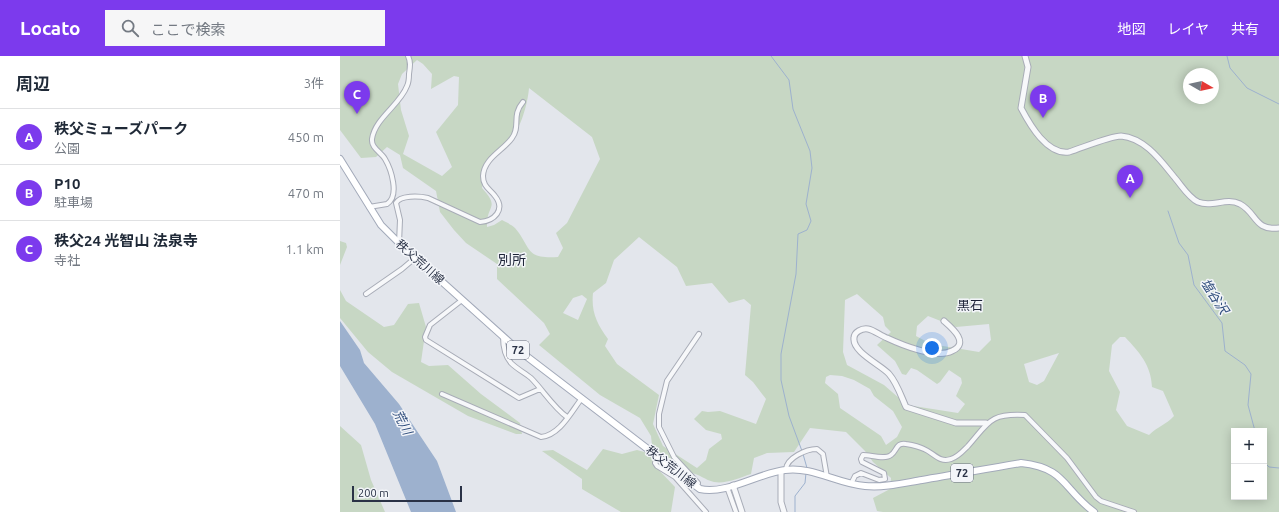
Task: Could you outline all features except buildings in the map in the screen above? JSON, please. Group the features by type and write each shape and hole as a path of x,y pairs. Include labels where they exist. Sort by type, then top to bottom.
{"main road":[{"name":"秩父荒川線","path":"340,159 381,225 415,258 503,337 696,487 712,491 727,488 783,470 813,473 851,484 879,486 1021,463 1037,465 1050,469 1062,479 1074,495 1094,512"}],"street":[{"path":"369,207 387,204 392,198 394,187 388,164 382,154 373,146 372,140 375,130 407,86 411,62 408,56"},
{"path":"1025,56 1028,67 1021,108 1039,134 1055,150 1062,153 1069,152 1121,136 1140,141 1157,157 1190,197 1198,202 1206,204 1224,201 1238,203 1244,207 1258,224 1266,228 1279,228"},
{"path":"399,243 400,220 396,203 401,199 422,196 480,222 487,222 498,214 500,207 498,202 495,196 485,187 483,177 490,160 512,138 516,131 515,114 523,102"},
{"path":"366,294 402,270 415,258"},
{"path":"462,300 430,325 425,337 426,340 519,398 540,389"},
{"path":"944,321 956,330 959,336 959,341 956,348 951,352 921,351 868,329 857,332 855,334 854,341 859,350 893,379 906,407 956,423 986,423"},
{"path":"696,487 698,483 674,457 661,434 659,427 659,414 667,380 699,334"},
{"path":"503,337 506,356 512,363 530,377 560,412 567,417"},
{"path":"442,394 540,437 547,436 558,430 582,398"},
{"path":"851,484 855,476 861,473 879,480 885,478 884,473 862,462 861,459 864,456 887,457 892,455 898,445 904,443 926,449 939,459 951,459 966,448 986,423 998,416 1009,414 1025,415 1067,458 1096,497 1134,512"},
{"path":"784,512 781,502 783,470 788,463 806,451 817,449 823,454 827,477"},
{"path":"658,457 655,463 657,466 675,478 706,512"},
{"path":"733,485 742,512"},
{"path":"727,488 736,512"}],"green space":[{"path":"340,56 1279,56 1279,512 877,511 873,498 890,489 891,478 873,462 865,451 846,432 810,428 794,452 767,453 754,458 751,474 728,481 711,481 690,473 684,465 660,454 653,456 654,465 675,487 671,512 621,512 582,489 582,479 542,451 553,450 587,470 603,449 622,454 637,450 648,453 652,445 651,436 640,418 600,395 539,345 550,334 544,323 497,279 497,264 466,243 454,230 440,212 436,191 403,168 400,155 387,147 376,157 361,158 340,130","holes":["417,60 432,74 431,89 454,76 459,77 458,105 436,132 452,167 442,176 403,154 409,136 401,110 398,84 402,74","529,88 592,137 600,159 567,223 556,233 563,248 558,257 547,257 534,254 530,251 515,228 502,220 487,227 488,214 492,204 488,195 482,188 484,177 490,162 508,143 517,130 522,119","639,237 677,267 686,286 712,283 729,303 744,299 751,305 745,375 753,382 766,399 756,424 720,411 702,411 694,419 706,430 721,434 722,439 709,449 706,460 697,468 663,446 653,424 659,395 617,364 605,346 608,339 594,312 593,293 606,283 614,260","857,294 883,317 885,326 891,332 877,345 895,361 902,374 906,375 911,368 917,370 937,384 949,370 961,378 962,383 956,396 965,404 958,413 907,405 884,385 847,365 843,352 845,300","582,295 587,299 578,320 563,313 573,298","928,316 956,327 989,324 991,340 979,352 931,344 916,336 917,326","1120,337 1125,337 1144,360 1149,372 1152,387 1163,391 1174,416 1149,435 1127,426 1116,410 1120,392 1109,371 1112,345","1059,353 1044,381 1037,385 1029,382 1024,364","830,375 842,376 854,380 870,389 874,396 893,411 902,427 897,437 886,445 881,436 840,408 838,394 825,383 826,377"]},
{"path":"340,241 346,243 347,247 340,265"},
{"path":"340,290 346,301 384,327 394,325 408,304 419,303 426,327 421,362 429,366 448,365 481,394 520,423 522,434 516,434 468,416 392,372 368,352 340,318"},
{"path":"340,426 361,445 371,480 385,512 340,512"}],"water":[{"name":"荒川","path":"340,321 360,350 364,363 399,404 437,461 456,512 411,512 375,424 340,366"}],"waterway":[{"path":"771,56 789,80 793,109 810,151 812,168 806,204 811,221 807,230 798,234 796,274 781,354 781,380 789,416 802,451"},
{"path":"1227,56 1230,68 1247,88 1279,104"},
{"name":"塩谷沢","path":"1168,211 1179,243 1188,255 1194,285 1222,323 1225,351 1245,365 1251,374 1248,405 1254,428"},
{"path":"803,454 807,468"},
{"name":"塩谷沢","path":"1266,464 1269,467 1279,468"},
{"path":"795,512 795,496 805,483 806,473"}],"place":[{"name":"秩父24 光智山 法泉寺","path":"357,114"},
{"name":"P10","path":"1043,118"},
{"name":"秩父ミューズパーク","path":"1130,198"}],"district":[{"name":"別所","path":"512,260"},
{"name":"黒石","path":"970,305"}]}
